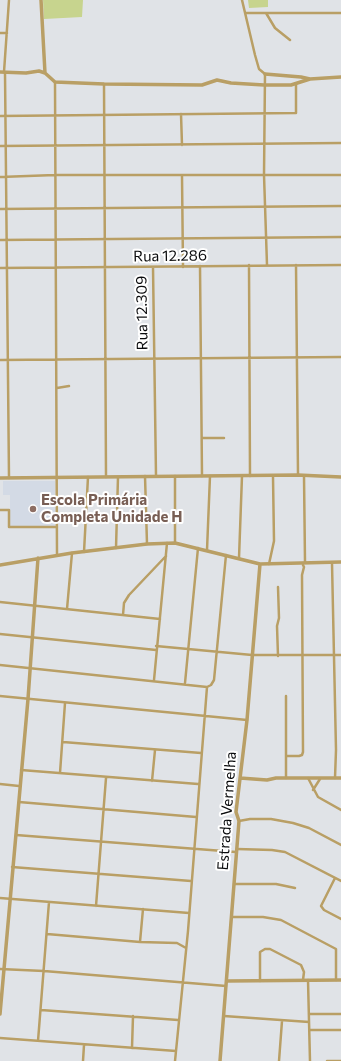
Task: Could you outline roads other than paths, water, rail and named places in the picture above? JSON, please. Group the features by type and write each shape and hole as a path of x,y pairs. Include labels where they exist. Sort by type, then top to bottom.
{"street":[{"path":"9,0 3,72 7,146 9,478"},
{"path":"41,0 45,73"},
{"path":"242,0 259,69 265,74 310,79"},
{"path":"245,13 341,13"},
{"path":"266,13 275,28 290,40"},
{"path":"0,33 7,34"},
{"path":"3,72 26,74 39,71 45,73 55,82 104,84 202,85 217,80 231,83 264,85 296,84 310,79 341,77"},
{"path":"265,74 264,175 267,265"},
{"path":"55,82 57,555"},
{"path":"104,84 106,477"},
{"path":"0,116 296,113 296,84"},
{"path":"181,114 182,145"},
{"path":"0,146 56,144 182,145 341,143"},
{"path":"0,177 55,175 341,175"},
{"path":"182,176 181,208 183,267"},
{"path":"0,208 341,206"},
{"path":"0,240 341,237"},
{"path":"249,265 250,476"},
{"path":"296,265 298,475"},
{"name":"Rua 12.286","path":"0,268 341,265"},
{"path":"200,266 202,476"},
{"name":"Rua 12.309","path":"153,267 156,476"},
{"path":"0,360 341,357"},
{"path":"57,388 69,386"},
{"path":"202,438 224,438"},
{"path":"0,478 145,476 273,477 298,475 341,477"},
{"path":"145,476 147,544"},
{"path":"175,476 175,543"},
{"path":"207,550 210,476"},
{"path":"239,558 242,476"},
{"path":"286,756 299,756 304,752 302,575 304,567 304,476"},
{"path":"84,552 88,477"},
{"path":"116,548 118,477"},
{"path":"269,564 274,541 273,477"},
{"path":"0,510 9,510 9,527 57,527"},
{"path":"154,680 156,646 167,543"},
{"path":"0,565 72,553 167,543 175,543 207,550 260,564 341,562"},
{"path":"185,684 198,548"},
{"path":"67,610 72,553"},
{"path":"175,1061 189,913 198,784 207,686 214,680 226,555"},
{"path":"123,615 124,603 129,595 166,556"},
{"path":"0,1014 2,969 10,899 28,699 38,558"},
{"path":"332,563 336,750 335,778"},
{"name":"Estrada Vermelha","path":"220,1061 239,821 236,812 260,564"},
{"path":"278,587 280,618 277,626 278,656"},
{"path":"0,602 160,619"},
{"path":"0,634 156,650"},
{"path":"156,646 252,655 341,655"},
{"path":"0,665 207,686"},
{"path":"0,696 246,720"},
{"path":"286,696 286,779"},
{"path":"60,773 65,703"},
{"path":"63,742 201,753"},
{"path":"152,781 155,750"},
{"path":"21,770 106,778 198,784"},
{"path":"96,906 106,778"},
{"path":"240,778 267,780 341,778"},
{"path":"308,778 318,797 341,810"},
{"path":"313,790 320,779"},
{"path":"0,784 19,786"},
{"path":"18,802 196,817"},
{"path":"239,821 250,819 271,819 293,823 309,828 341,845"},
{"path":"16,834 194,849 236,851 272,850 285,852 341,880"},
{"path":"12,867 191,881"},
{"path":"335,878 321,906 324,910 341,918"},
{"path":"234,884 276,884 295,888"},
{"path":"0,898 189,913"},
{"path":"38,1041 49,902"},
{"path":"140,942 142,909"},
{"path":"232,917 263,917 281,920 341,952"},
{"path":"47,934 140,942 177,943 186,948"},
{"path":"260,981 260,952 266,949 270,949 301,965 304,972 302,980"},
{"path":"336,949 336,980"},
{"path":"2,969 226,986"},
{"path":"308,980 310,1061"},
{"path":"227,981 341,980"},
{"path":"41,1010 178,1020"},
{"path":"310,1014 341,1014"},
{"path":"132,1048 133,1016"},
{"path":"224,1016 309,1022"},
{"path":"279,1061 282,1020"},
{"path":"310,1030 341,1030"},
{"path":"0,1038 176,1051"},
{"path":"83,1061 84,1045"},
{"path":"327,1061 341,1061"}],"place":[{"name":"Escola Primária Completa Unidade H","path":"33,509"}]}
